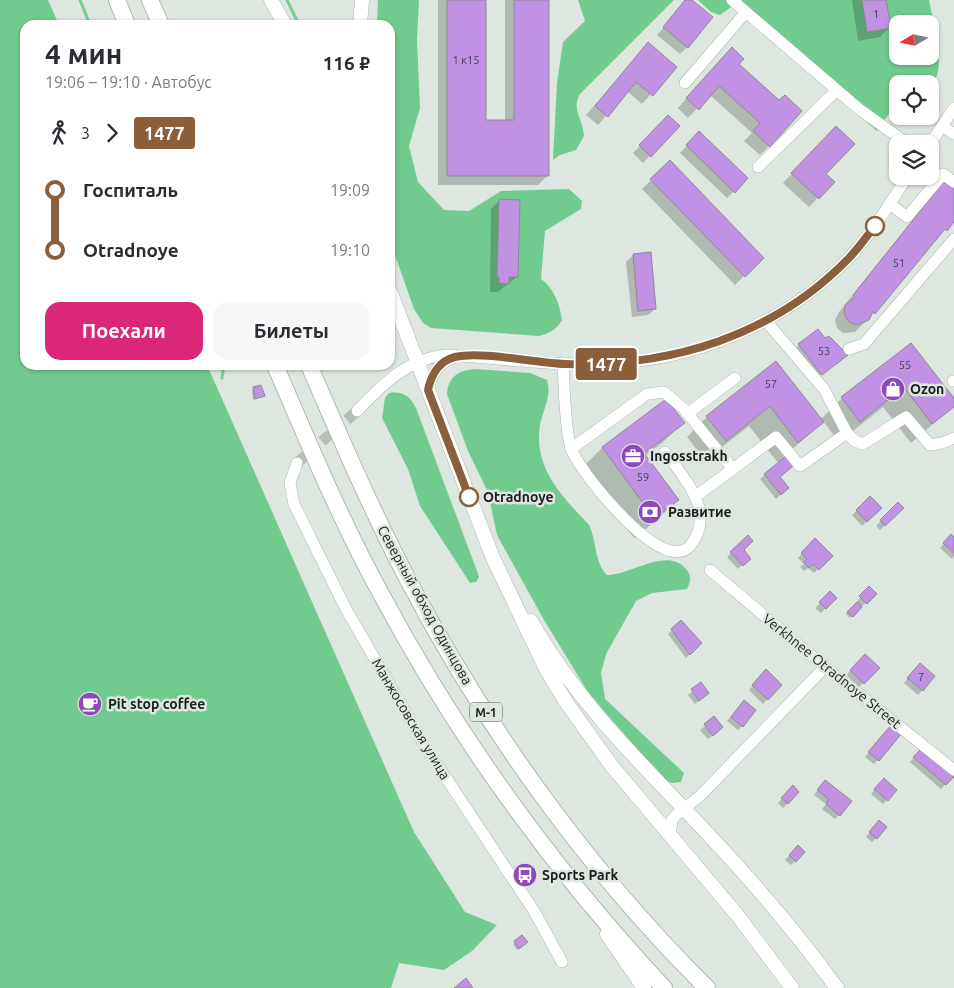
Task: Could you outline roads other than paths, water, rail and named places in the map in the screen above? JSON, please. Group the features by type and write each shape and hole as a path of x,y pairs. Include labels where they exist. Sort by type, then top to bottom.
{"highway":[{"path":"117,0 125,20"},
{"path":"150,0 159,20"},
{"name":"М-1","path":"277,370 358,549 404,637 457,725 528,827 577,890 664,988"},
{"name":"Северный обход Одинцова","path":"311,370 385,535 426,613 482,708 540,790 601,870 707,988"}],"main road":[{"path":"271,0 282,20"},
{"path":"360,20 362,0"},
{"path":"395,304 474,512 521,620 561,694 611,765 764,948 792,988"},
{"path":"474,512 519,601 557,663 604,723 766,896 837,988"},
{"path":"577,890 644,988"}],"street":[{"path":"732,0 859,109 895,135"},
{"path":"686,84 746,12"},
{"path":"758,167 837,90"},
{"path":"936,135 954,108"},
{"path":"942,126 954,134"},
{"path":"890,204 907,217 943,174 954,182"},
{"path":"357,411 398,371 430,356 467,356 563,364 630,363 700,349 745,331 796,302 849,258 902,185"},
{"path":"849,349 864,344 950,253 954,239"},
{"path":"765,320 824,390 847,433 855,441 863,444 906,417 930,445 954,438"},
{"path":"428,390 430,378 441,364 448,359 467,356"},
{"path":"563,364 572,449 595,485 621,513 653,542 666,550 678,552 688,549 696,537 700,520 696,496 666,452"},
{"path":"688,413 735,378"},
{"path":"572,449 647,394 664,392 677,401 688,413 733,469"},
{"path":"696,496 776,437 800,466 847,433"},
{"name":"Манжосовская улица","path":"296,463 290,482 294,504 346,609 426,746 534,911 562,962"},
{"name":"Verkhnee Otradnoye Street","path":"710,570 825,667 954,770"},
{"path":"670,836 672,820 700,796 825,667"}],"waterway":[{"path":"80,0 88,20"},
{"path":"287,0 297,20"},
{"path":"222,378 223,370"}],"tunnel":[{"path":"297,463 357,411"}],"place":[{"name":"Ozon","path":"893,389"},
{"name":"Ingosstrakh","path":"633,456"},
{"name":"Otradnoye","path":"469,497"},
{"name":"Развитие","path":"650,512"},
{"name":"Pit stop coffee","path":"90,704"},
{"name":"Sports Park","path":"525,875"}]}
